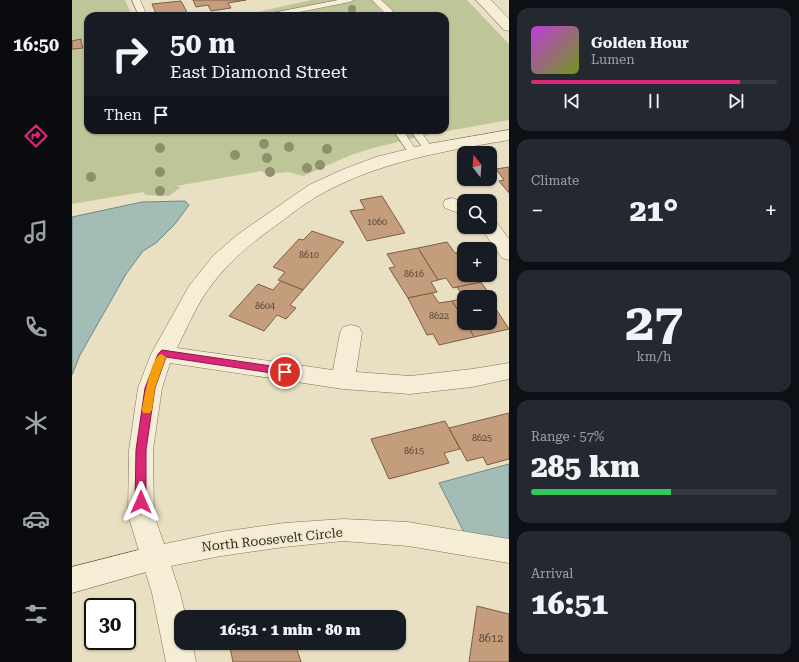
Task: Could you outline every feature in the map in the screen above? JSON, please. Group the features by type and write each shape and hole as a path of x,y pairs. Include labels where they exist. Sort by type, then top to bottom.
{"street":[{"path":"483,0 509,27"},
{"path":"180,662 166,593 140,514 141,450 150,388 162,354 196,292 220,261 244,239 316,189 382,162 421,151 509,135"},
{"path":"495,234 509,253"},
{"path":"343,380 351,333"},
{"path":"162,354 343,380 410,384 472,378 509,372"},
{"name":"North Roosevelt Circle","path":"72,580 154,558 221,544 284,535 343,530 408,534 509,551"}],"lane":[{"path":"136,0 141,12"},
{"path":"288,12 350,0"},
{"path":"376,0 389,12"},
{"path":"402,134 421,151"},
{"path":"416,134 421,151"}],"green space":[{"path":"72,0 125,0 130,12 84,12 84,134 431,134 351,155 303,176 288,172 267,174 261,171 176,186 181,187 169,196 146,195 143,192 72,204"},
{"path":"311,0 467,0 509,44 509,120 449,131 449,12 258,12"}],"water":[{"path":"185,201 189,205 175,224 156,243 143,251 126,274 80,355 72,375 72,217 142,202"},
{"path":"509,464 509,551 470,544 439,483"}],"building":[{"path":"193,0 246,0 228,3 231,8 211,11 208,5 196,7"},
{"path":"181,1 187,12 155,12 152,4"},
{"path":"81,39 83,48 72,49 72,41"},
{"path":"509,167 509,193 499,181 504,180 497,169"},
{"path":"382,196 405,233 367,241 350,211 365,209 360,200"},
{"path":"312,231 344,242 303,290 278,280 285,272 273,267 299,239 303,240"},
{"path":"447,242 455,253 457,253 457,282 481,282 453,288 446,278 438,280 418,248"},
{"path":"418,248 438,280 431,282 437,292 408,298 389,268 395,267 387,254"},
{"path":"281,281 303,290 290,305 296,308 286,319 277,315 264,331 229,316 258,284 273,290"},
{"path":"481,282 487,290 459,290 457,287"},
{"path":"432,293 439,303 452,301 457,309 457,330 470,330 474,337 439,345 433,334 427,335 408,298"},
{"path":"457,300 457,309 452,301"},
{"path":"497,311 509,329 474,337 470,330 497,330"},
{"path":"509,413 509,459 487,465 483,457 467,461 449,428"},
{"path":"445,421 460,449 444,453 449,463 389,479 371,439"},
{"path":"477,606 509,614 509,662 469,662"},
{"path":"230,650 297,650 301,662 233,662"}],"slow traffic":[{"path":"147,410 150,388 161,357"}],"route":[{"path":"141,502 141,450 150,388 162,354 285,372"}]}
